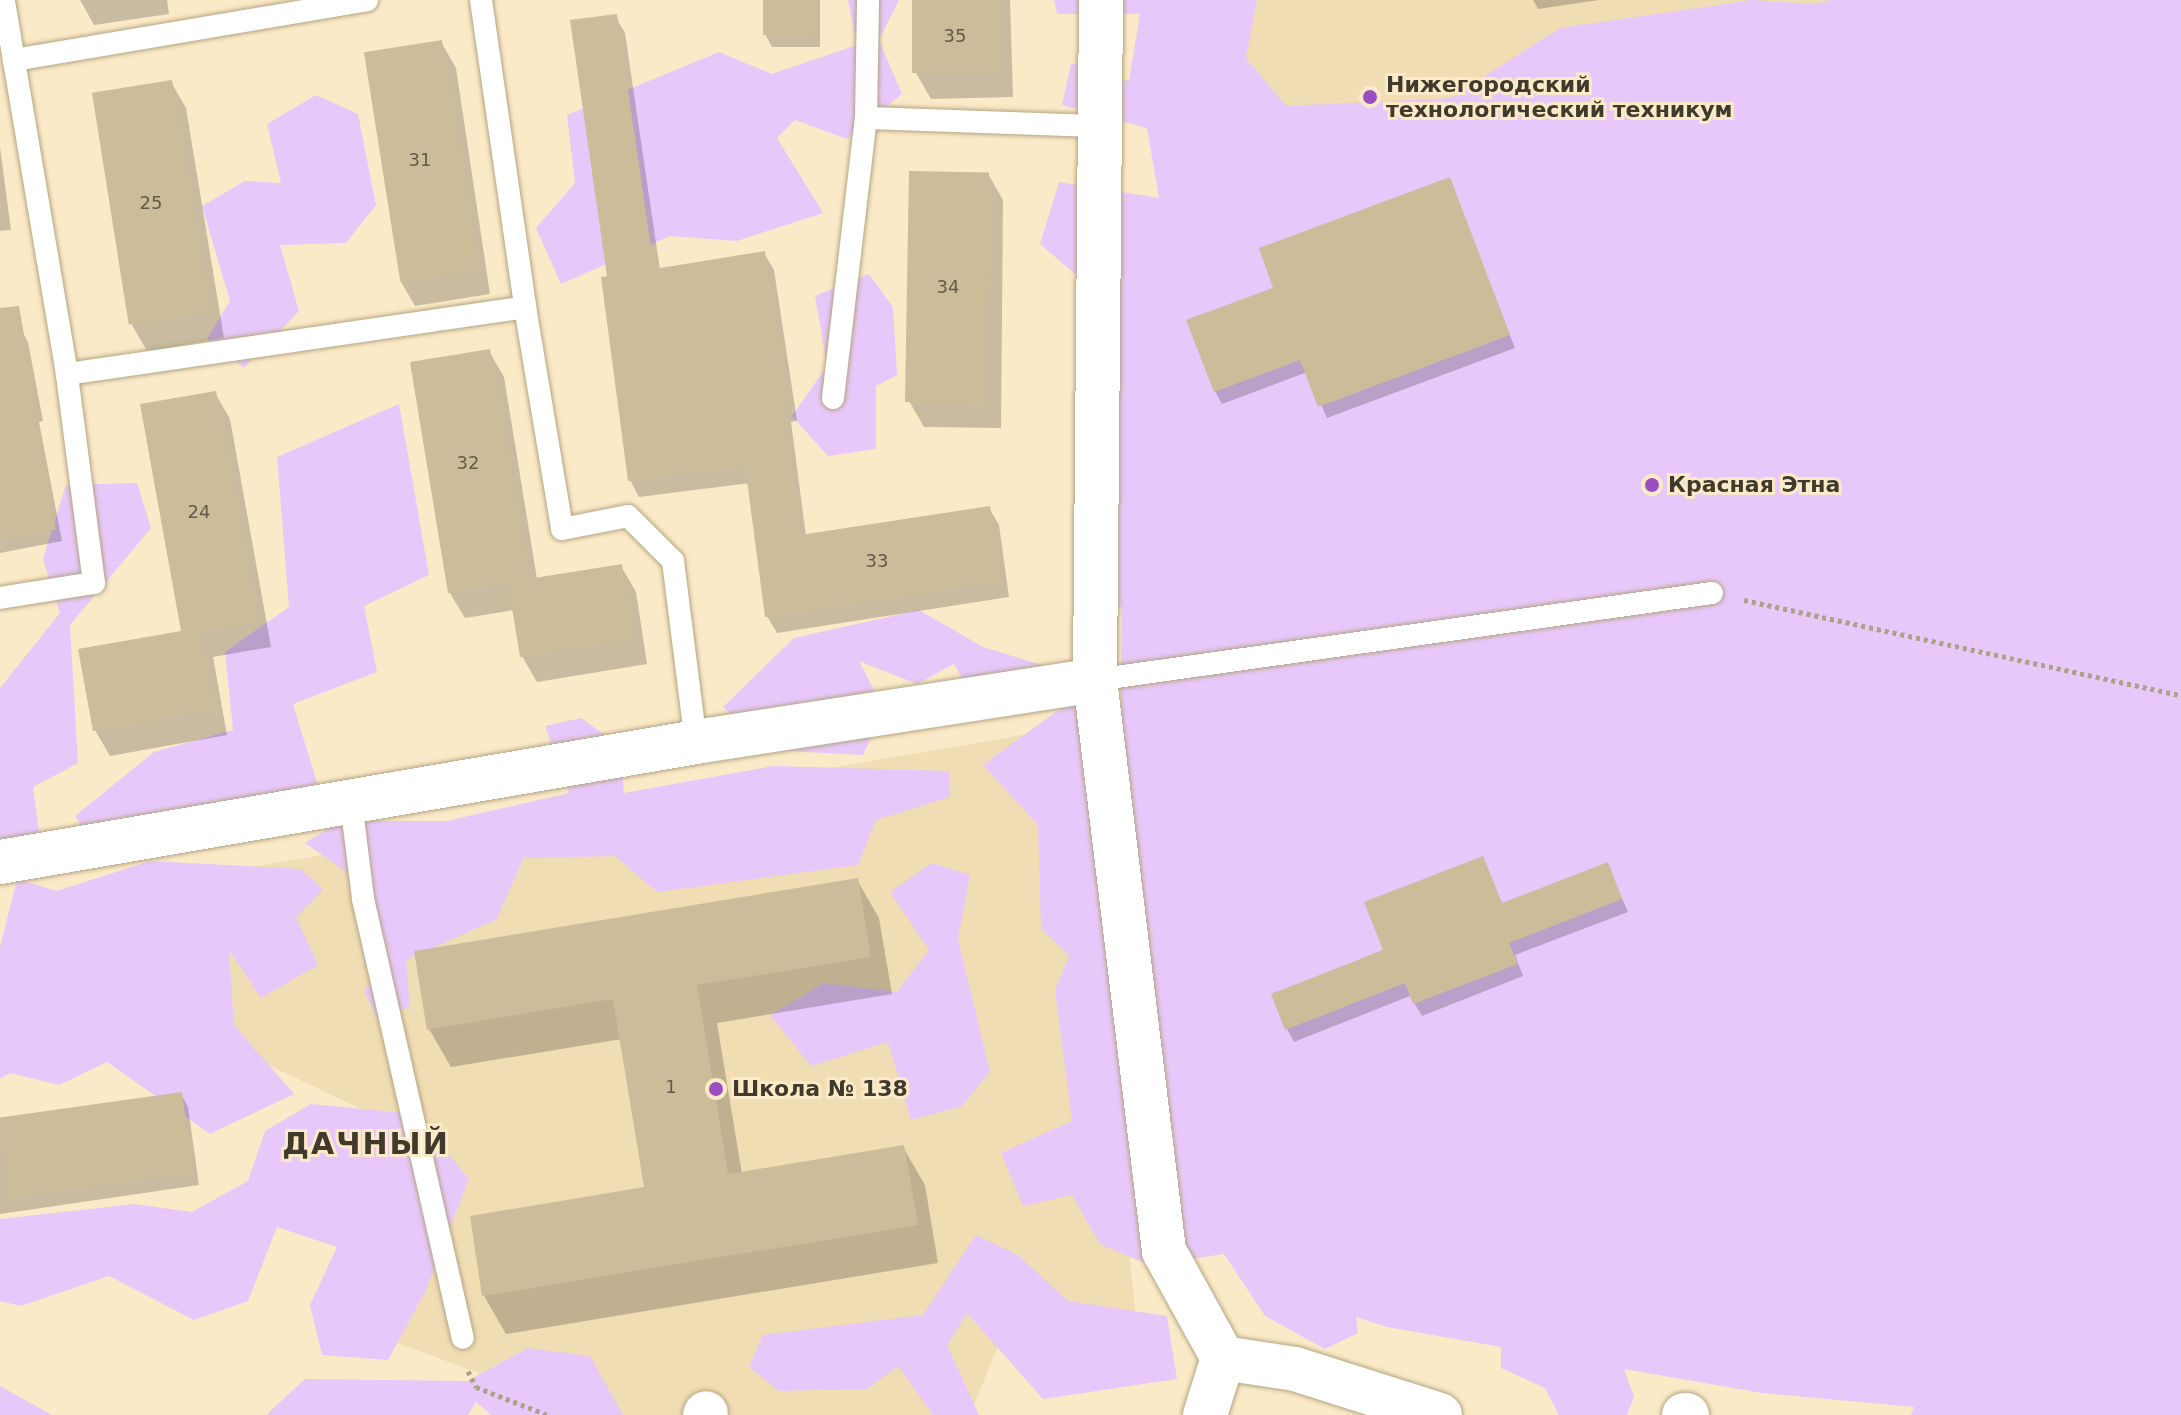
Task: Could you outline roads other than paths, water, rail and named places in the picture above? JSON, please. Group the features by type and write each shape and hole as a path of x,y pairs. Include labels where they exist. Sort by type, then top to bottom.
{"street":[{"path":"1101,0 1095,680 1164,1251 1223,1358 1205,1415"},
{"path":"0,862 696,742 1095,680"},
{"path":"1223,1358 1295,1369 1440,1415"}],"lane":[{"path":"0,598 94,583 67,374 4,0"},
{"path":"14,60 367,0"},
{"path":"481,0 525,307 562,529 628,516 673,561 696,742"},
{"path":"833,398 866,118 868,0"},
{"path":"866,118 1098,126"},
{"path":"67,374 525,307"},
{"path":"1095,680 1712,593"},
{"path":"351,802 363,899 463,1338"}],"place":[{"name":"Нижегородский технологический техникум","path":"1370,97"},
{"name":"Красная Этна","path":"1652,485"},
{"name":"Школа № 138","path":"716,1089"}],"district":[{"name":"ДАЧНЫЙ","path":"366,1144"}]}
